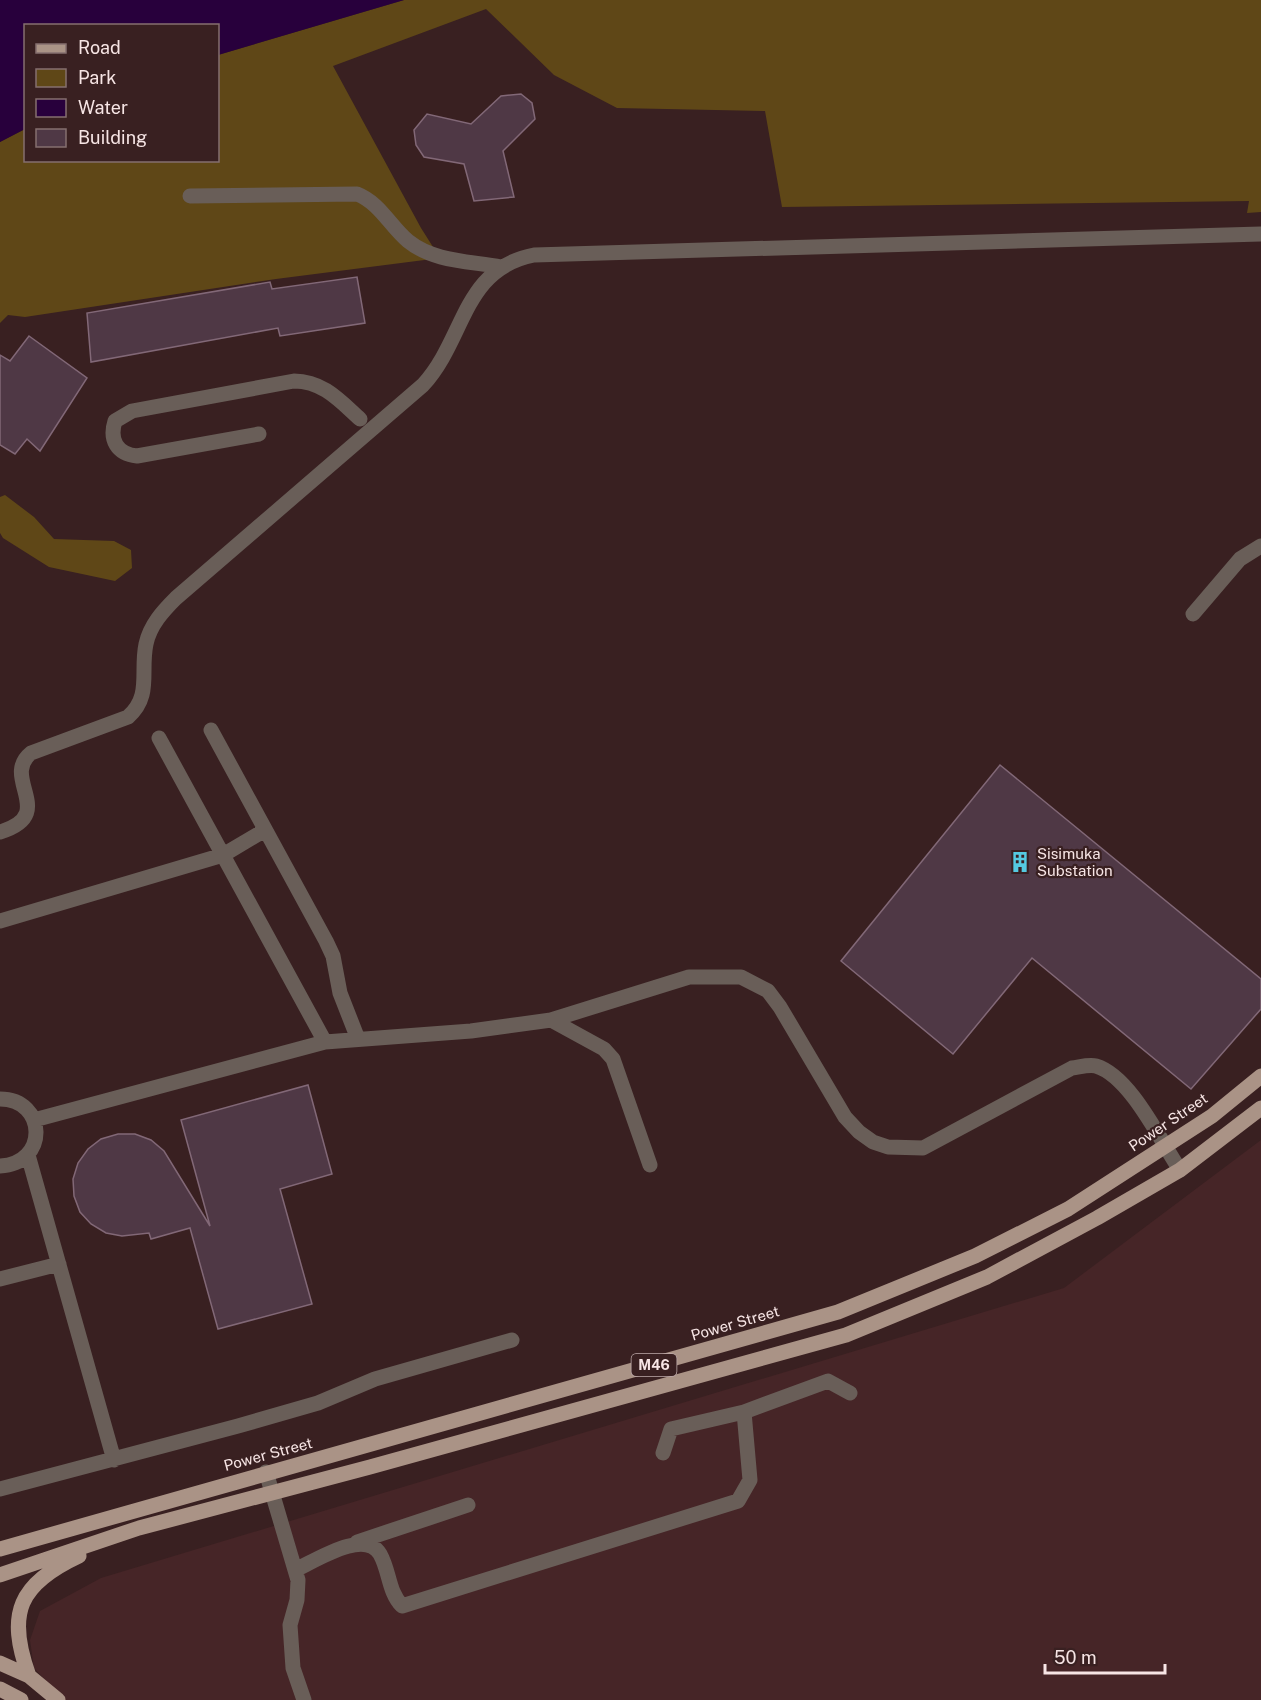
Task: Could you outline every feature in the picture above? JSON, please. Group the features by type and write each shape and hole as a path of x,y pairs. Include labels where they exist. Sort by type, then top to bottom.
{"main road":[{"name":"Power Street","path":"0,1549 266,1472 365,1448 838,1312 975,1256 1068,1209 1212,1116 1261,1076"},
{"name":"M46","path":"0,1575 139,1528 575,1412 846,1335 987,1277 1180,1170 1261,1107"},
{"path":"975,1256 987,1277"},
{"path":"568,1390 575,1412"},
{"path":"29,1676 18,1647 19,1617 28,1590 50,1570 139,1528"},
{"path":"0,1663 29,1676 58,1700"},
{"path":"0,1689 21,1700"}],"street":[{"path":"190,196 357,194 373,203 408,240 419,247 447,259 501,267"},
{"path":"0,832 20,823 29,808 21,777 24,758 31,753 114,723 137,709 143,699 146,643 159,616 176,598 423,385 443,359 482,284 501,267 519,258 534,255 1261,234"},
{"path":"259,434 137,456 127,455 118,449 112,440 115,421 132,411 294,381 307,381 327,390 360,419"},
{"path":"1193,614 1240,559 1261,546"},
{"path":"212,730 333,956 340,993 358,1039"},
{"path":"159,738 325,1042"},
{"path":"0,921 223,855 265,830"},
{"path":"34,1120 325,1042 471,1031 551,1020 689,977 741,977 768,991 780,1007 845,1117 859,1132 873,1142 888,1147 923,1148 1072,1068 1093,1065 1111,1072 1125,1085 1180,1170"},
{"path":"551,1020 604,1049 613,1059 650,1165"},
{"path":"0,1099 19,1103 34,1120 36,1138 28,1155 9,1166 0,1166"},
{"path":"28,1155 114,1460"},
{"path":"0,1279 59,1264"},
{"path":"0,1489 318,1403 375,1379 512,1340"},
{"path":"663,1453 671,1429 744,1412 828,1381 850,1392"},
{"path":"357,1542 371,1545 380,1553 393,1596 402,1606 738,1501 750,1480 744,1412"},
{"path":"266,1472 298,1580 297,1600 290,1625 293,1668 304,1700"},
{"path":"295,1570 357,1542 468,1504"}],"shaded area":[{"path":"1261,1140 1261,1700 64,1700 34,1668 30,1640 40,1611 101,1578 1064,1288"}],"green space":[{"path":"404,0 1261,0 1261,212 1247,213 1249,201 782,207 765,111 617,108 554,75 486,9 333,66 421,228 440,258 276,279 25,317 8,315 0,323 0,142 24,130 24,162 219,162 219,55"},
{"path":"5,495 34,517 54,539 114,541 131,550 132,568 115,581 49,567 3,538 0,533 0,497"}],"water":[{"path":"0,0 404,0 219,55 219,24 24,24 24,130 0,142"}],"building":[{"path":"521,94 532,103 535,119 503,151 514,197 474,201 464,164 424,157 416,145 414,130 427,114 471,124 501,96"},
{"path":"357,277 365,323 280,336 278,328 91,362 87,313 270,282 272,289"},
{"path":"29,336 87,378 40,451 27,439 15,454 0,445 0,355 10,361"},
{"name":"Sisimuka Substation","path":"1000,765 1261,979 1261,1009 1191,1089 1032,958 953,1054 841,961"},
{"path":"308,1085 332,1174 280,1189 312,1304 218,1329 190,1228 151,1239 149,1233 122,1236 106,1233 91,1224 80,1212 74,1196 73,1179 78,1163 88,1149 101,1139 118,1134 135,1134 151,1140 164,1151 210,1226 181,1120"}],"place":[{"name":"Sisimuka Substation","path":"1020,862"}]}
